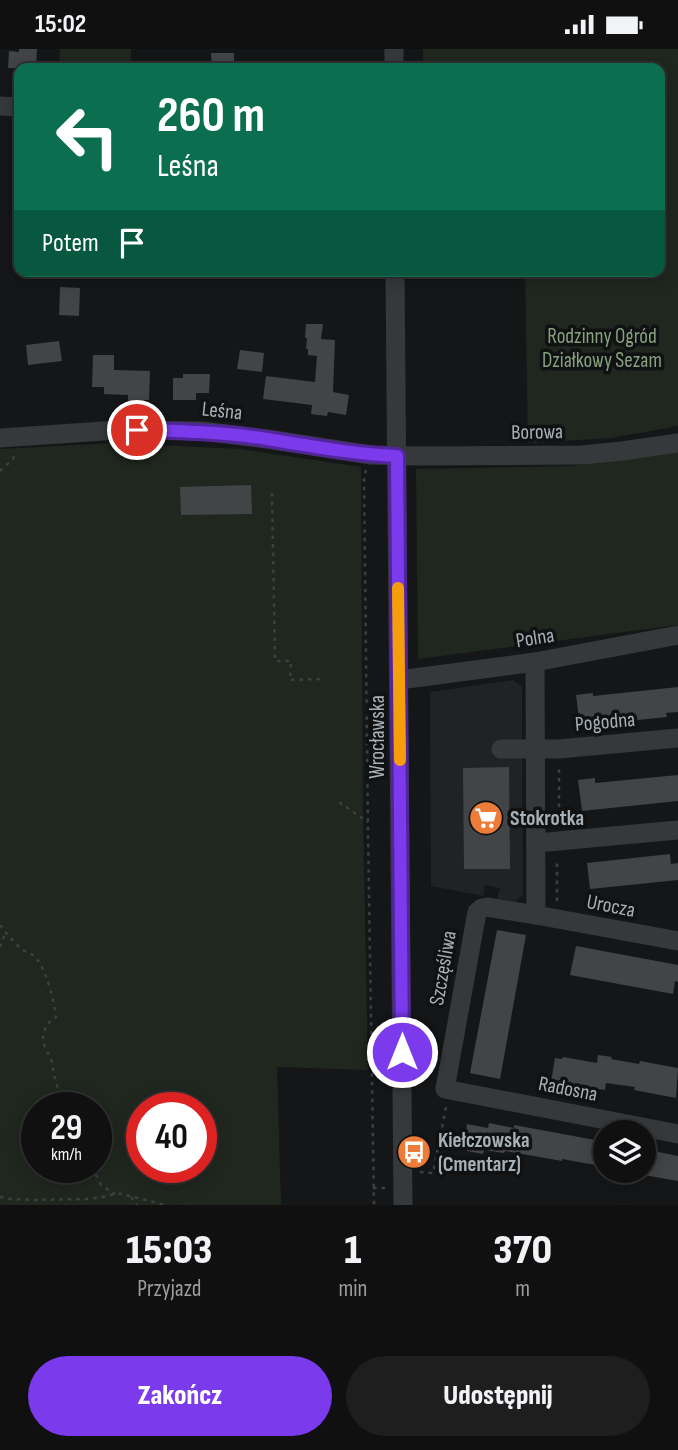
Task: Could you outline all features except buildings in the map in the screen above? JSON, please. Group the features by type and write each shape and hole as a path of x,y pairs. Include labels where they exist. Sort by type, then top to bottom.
{"street":[{"name":"Wrocławska","path":"395,277 403,1204"},
{"name":"Leśna","path":"0,438 118,430 202,431 371,455 397,456"},
{"name":"Borowa","path":"397,456 582,454 678,443"},
{"name":"Polna","path":"399,680 535,662 678,635"},
{"path":"535,662 536,915"},
{"name":"Pogodna","path":"501,749 559,749 678,738"},
{"path":"537,843 678,830"},
{"name":"Szczęśliwa","path":"449,1090 445,1089 477,912 487,907 536,915"},
{"name":"Urocza","path":"536,915 678,941"},
{"name":"Radosna","path":"449,1090 678,1133"}],"path":[{"path":"371,455 364,477 374,1205"},
{"path":"272,493 275,661 291,661 290,680 324,679"},
{"path":"340,801 342,806 368,823"},
{"path":"0,925 25,951 40,962 51,993 56,1017 46,1025 43,1038 59,1092"},
{"path":"0,947 6,932"},
{"path":"414,1173 433,1173 449,1090"},
{"path":"100,1183 115,1193 165,1205"},
{"path":"1,1196 35,1200 86,1199 115,1193"},
{"path":"131,1197 137,1205"}],"shaded area":[{"path":"513,680 522,687 523,894 515,902 497,899 500,888 485,885 483,896 431,886 430,692"}],"green space":[{"path":"60,49 131,49 131,63 59,63"},
{"name":"Rodzinny Ogród Działkowy Sezam","path":"423,49 678,49 678,426 611,438 528,443 525,277 665,277 665,63 423,63"},
{"path":"114,443 241,449 361,467 368,1070 277,1067 281,1205 0,1205 0,449"},
{"path":"678,451 678,625 418,659 416,469 572,466"}],"slow traffic":[{"path":"398,588 400,760"}],"place":[{"name":"Stokrotka","path":"486,818"},
{"name":"Kiełczowska (Cmentarz)","path":"414,1152"}],"route":[{"path":"137,430 202,431 371,455 397,456 402,1052"}]}
